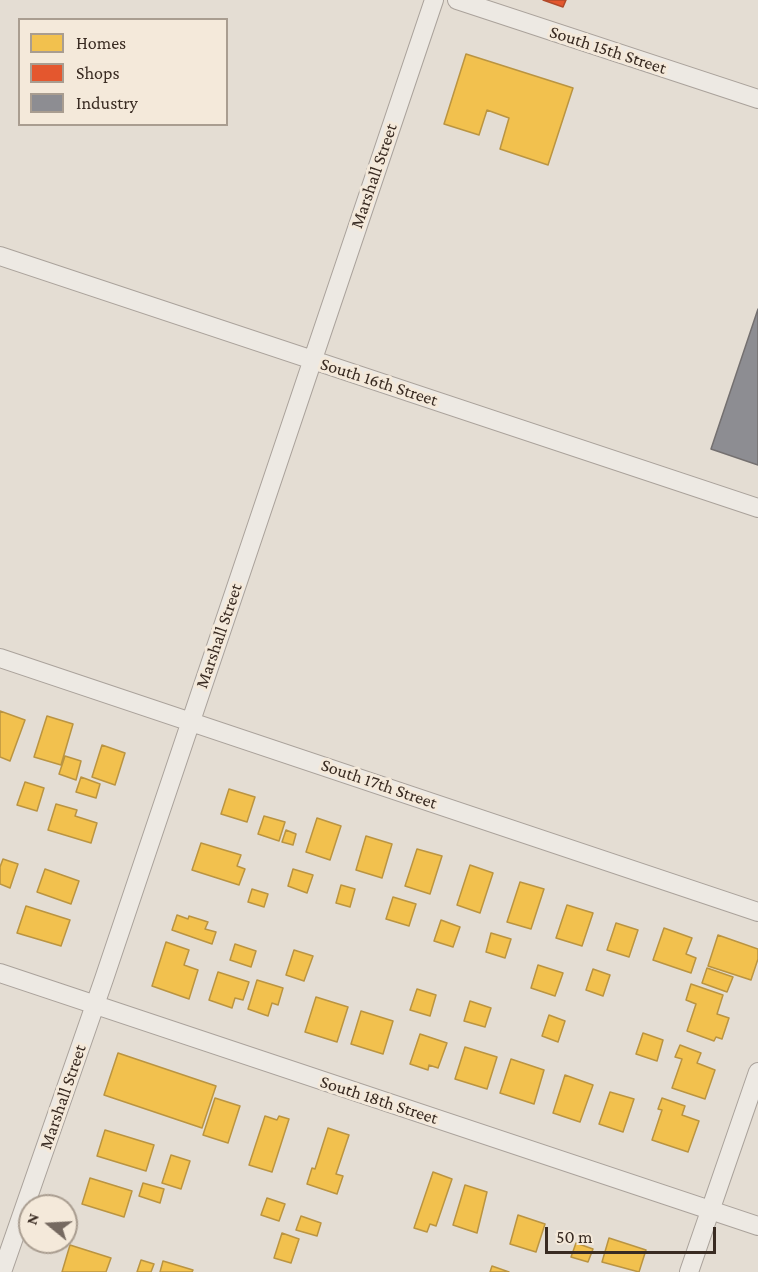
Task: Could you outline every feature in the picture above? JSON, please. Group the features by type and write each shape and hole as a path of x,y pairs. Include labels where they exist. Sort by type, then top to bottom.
{"street":[{"name":"Marshall Street","path":"3,1272 434,0"},
{"name":"South 15th Street","path":"457,0 758,99"},
{"name":"South 16th Street","path":"0,256 758,508"},
{"name":"South 17th Street","path":"0,658 758,912"},
{"name":"South 18th Street","path":"0,973 758,1226"},
{"path":"689,1272 758,1072"}],"building: Homes":[{"path":"466,54 573,88 548,165 500,149 509,118 487,110 479,135 444,124"},
{"path":"0,711 25,720 10,761 0,757"},
{"path":"47,716 73,724 61,765 34,757"},
{"path":"102,745 125,753 115,785 92,777"},
{"path":"65,756 81,761 76,780 59,774"},
{"path":"81,777 100,784 96,798 76,792"},
{"path":"25,782 44,788 37,811 17,805"},
{"path":"229,789 255,797 247,822 221,814"},
{"path":"56,804 77,810 75,816 97,823 91,843 48,830"},
{"path":"264,816 285,822 279,841 258,834"},
{"path":"317,818 341,826 330,860 306,852"},
{"path":"286,830 296,834 293,845 282,842"},
{"path":"366,836 392,844 382,878 356,870"},
{"path":"201,843 241,855 237,866 245,869 239,885 192,870"},
{"path":"417,849 442,856 430,894 405,886"},
{"path":"3,859 18,864 10,888 0,884 0,867"},
{"path":"470,865 493,873 480,913 457,905"},
{"path":"45,869 79,881 71,904 37,892"},
{"path":"293,869 313,875 307,893 288,886"},
{"path":"520,882 544,889 531,929 507,922"},
{"path":"341,885 355,889 350,907 336,903"},
{"path":"252,889 268,894 264,907 248,902"},
{"path":"393,897 416,904 409,926 386,919"},
{"path":"567,905 593,913 582,946 556,938"},
{"path":"26,906 70,920 61,946 17,933"},
{"path":"177,915 208,922 205,929 216,932 212,944 172,930"},
{"path":"441,920 460,927 453,947 434,941"},
{"path":"616,923 638,930 629,957 607,950"},
{"path":"664,928 692,938 686,954 696,958 691,973 653,960"},
{"path":"491,933 511,939 505,958 486,952"},
{"path":"718,935 758,949 758,959 751,980 708,966"},
{"path":"166,942 189,950 184,965 198,970 189,999 152,986"},
{"path":"235,944 256,951 251,967 230,960"},
{"path":"294,950 313,956 304,981 286,975"},
{"path":"538,965 563,973 555,996 531,988"},
{"path":"707,968 733,977 727,992 702,983"},
{"path":"593,969 610,975 603,996 586,990"},
{"path":"218,972 249,982 243,1000 235,998 232,1008 209,1000"},
{"path":"257,980 283,988 278,1005 272,1003 268,1016 248,1009"},
{"path":"691,984 723,995 717,1014 729,1018 722,1039 716,1037 714,1041 687,1031 696,1004 686,1000"},
{"path":"417,989 436,995 430,1016 410,1010"},
{"path":"316,997 348,1007 337,1042 305,1032"},
{"path":"470,1001 491,1008 485,1027 464,1021"},
{"path":"361,1011 393,1021 383,1054 351,1044"},
{"path":"549,1015 565,1021 558,1042 542,1036"},
{"path":"643,1033 663,1040 657,1061 636,1054"},
{"path":"420,1034 447,1043 438,1068 429,1065 428,1070 410,1064"},
{"path":"680,1045 701,1053 697,1063 715,1070 705,1099 672,1088 682,1059 675,1057"},
{"path":"465,1047 497,1057 487,1089 455,1079"},
{"path":"118,1053 216,1086 202,1128 104,1095"},
{"path":"511,1059 544,1070 534,1104 500,1093"},
{"path":"565,1075 593,1085 580,1122 553,1113"},
{"path":"610,1092 634,1099 623,1132 599,1124"},
{"path":"215,1098 240,1106 228,1143 203,1135"},
{"path":"662,1098 685,1106 682,1115 699,1121 688,1152 652,1140 662,1110 658,1109"},
{"path":"265,1116 277,1120 279,1116 289,1119 272,1172 249,1165"},
{"path":"328,1128 349,1135 336,1174 343,1176 337,1194 307,1184 312,1168 315,1169"},
{"path":"105,1130 154,1145 146,1171 97,1156"},
{"path":"171,1155 190,1161 181,1189 162,1183"},
{"path":"433,1172 452,1179 436,1226 430,1224 427,1232 414,1228"},
{"path":"90,1178 132,1191 124,1217 82,1204"},
{"path":"143,1183 164,1189 160,1203 139,1196"},
{"path":"465,1185 487,1192 477,1233 453,1225"},
{"path":"267,1198 285,1204 279,1221 261,1215"},
{"path":"518,1215 545,1224 536,1252 510,1244"},
{"path":"301,1216 321,1223 317,1236 296,1230"},
{"path":"282,1233 299,1239 291,1263 274,1258"},
{"path":"609,1238 646,1250 639,1272 602,1262"},
{"path":"576,1243 593,1249 588,1262 571,1257"},
{"path":"78,1248 111,1258 106,1272 62,1272 67,1254 78,1254"},
{"path":"141,1260 154,1264 151,1272 137,1272"},
{"path":"163,1261 193,1270 192,1272 160,1272"},
{"path":"492,1266 509,1272 490,1272"}],"building: Shops":[{"path":"543,0 566,0 563,7"}],"building: Industry":[{"path":"758,309 758,465 711,449"}]}
